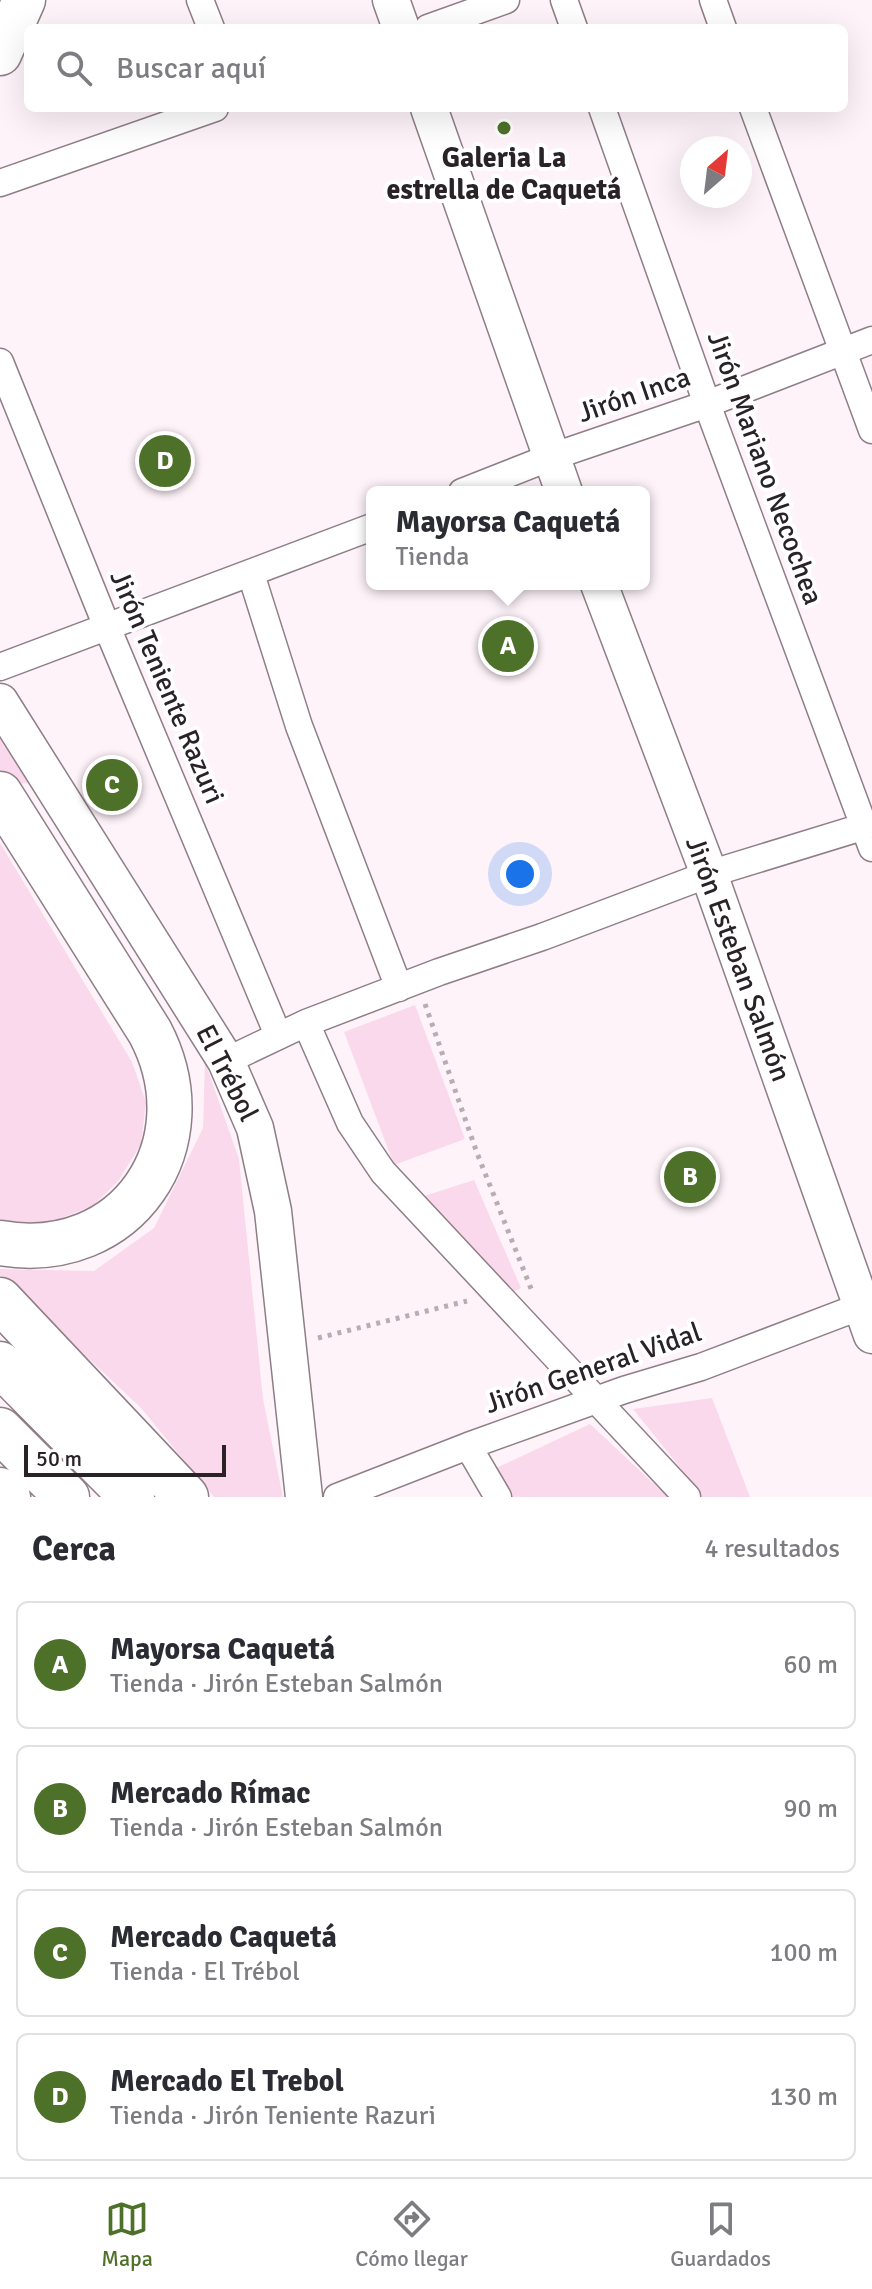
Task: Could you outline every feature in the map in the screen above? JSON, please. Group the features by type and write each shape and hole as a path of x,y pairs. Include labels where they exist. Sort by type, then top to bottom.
{"highway":[{"path":"0,794 150,1032 167,1071 171,1114 162,1156 153,1175 126,1210 89,1234 57,1244 23,1246 0,1243"},
{"path":"0,1300 186,1497"},
{"path":"0,1364 132,1497"},
{"path":"0,1430 67,1497"},
{"path":"0,1490 8,1497"}],"main road":[{"path":"0,54 24,0"}],"street":[{"path":"200,0 209,24"},
{"path":"391,0 400,24"},
{"path":"439,24 506,0"},
{"path":"564,0 573,24"},
{"path":"713,0 722,24"},
{"path":"0,183 204,112"},
{"path":"430,112 562,486"},
{"name":"Jirón Mariano Necochea","path":"603,112 707,404 869,833"},
{"path":"754,112 872,430"},
{"name":"Jirón Inca","path":"477,486 551,457 707,404 872,340"},
{"name":"Jirón Teniente Razuri","path":"0,362 278,1035"},
{"path":"0,667 366,529"},
{"path":"251,574 299,726 408,984"},
{"name":"Jirón Esteban Salmón","path":"601,590 709,874 868,1315"},
{"name":"El Trébol","path":"0,702 226,1061 255,1128 273,1211 304,1497"},
{"path":"226,1061 306,1023 709,874 869,833"},
{"path":"306,1023 350,1123 383,1172 687,1497"},
{"name":"Jirón General Vidal","path":"337,1497 597,1400 868,1315"},
{"path":"468,1446 498,1497"}],"path":[{"path":"408,984 536,1301 543,1325 537,1337"},
{"path":"286,1346 495,1294"}],"shaded area":[{"path":"0,736 29,783 11,784 0,773"},
{"path":"0,843 132,1062 146,1102 141,1144 119,1180 93,1206 56,1220 18,1229 0,1223"},
{"path":"415,1005 465,1139 394,1165 344,1032"},
{"path":"205,1062 239,1159 263,1399 283,1497 214,1497 141,1408 0,1275 0,1269 94,1271 154,1228 203,1128"},
{"path":"474,1180 521,1288 503,1297 415,1199"},
{"path":"712,1398 750,1497 696,1497 682,1470 633,1409"},
{"path":"590,1424 668,1497 505,1497 490,1471"}],"place":[{"name":"Galeria La estrella de Caquetá","path":"504,128"},
{"name":"Mercado El Trebol","path":"165,461"},
{"name":"Mayorsa Caquetá","path":"508,646"},
{"name":"Mercado Caquetá","path":"112,785"},
{"name":"Mercado Rímac","path":"690,1177"}]}
